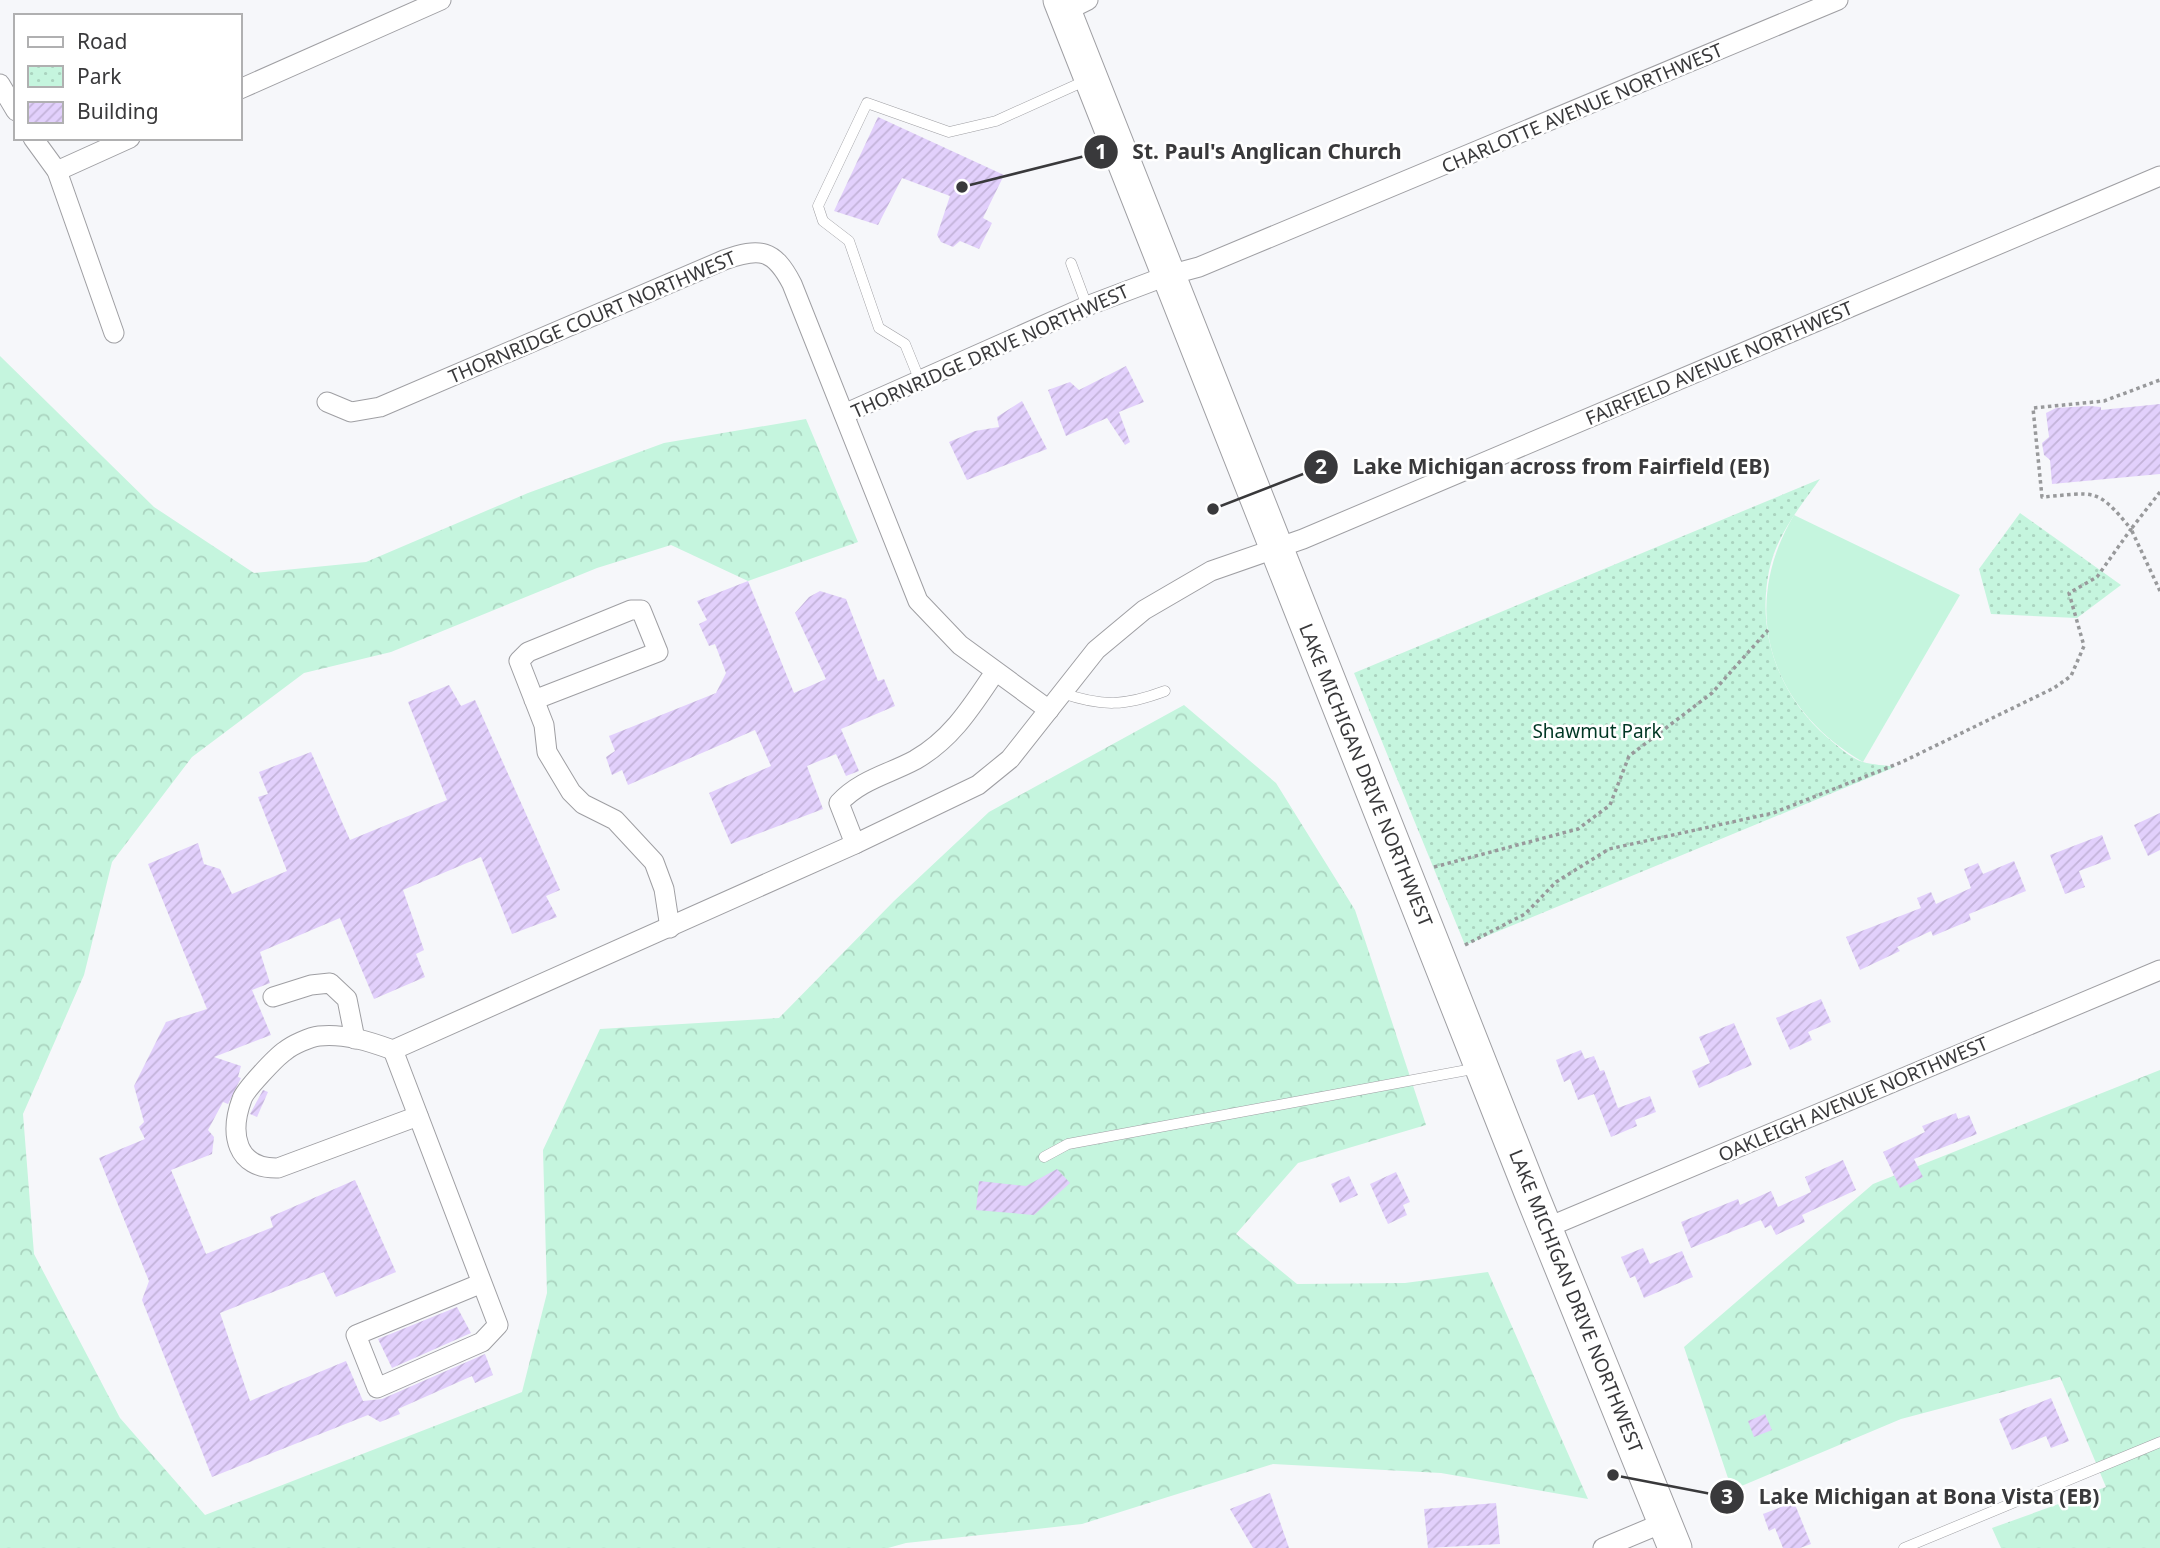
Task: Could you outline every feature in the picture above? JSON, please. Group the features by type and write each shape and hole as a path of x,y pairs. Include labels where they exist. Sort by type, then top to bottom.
{"highway":[{"name":"LAKE MICHIGAN DRIVE NORTHWEST","path":"1071,4 1091,79 1482,1068 1670,1535"}],"street":[{"path":"242,88 441,0"},
{"name":"CHARLOTTE AVENUE NORTHWEST","path":"1169,275 1199,267 1838,0"},
{"path":"0,83 14,108"},
{"path":"34,140 57,171 114,333"},
{"path":"57,171 126,140"},
{"name":"FAIRFIELD AVENUE NORTHWEST","path":"393,1050 670,928 978,785 1010,759 1096,650 1144,610 1211,571 1277,550 2160,176"},
{"name":"THORNRIDGE COURT NORTHWEST","path":"327,402 351,412 380,407 559,328 750,250 767,254 783,266 844,414"},
{"name":"THORNRIDGE DRIVE NORTHWEST","path":"1049,710 960,645 918,600 844,414 1087,306 1169,275"},
{"path":"534,700 658,652 641,611 631,610 528,652 519,661 534,700 544,725 547,752 571,792 583,804 614,820 654,862 664,888 670,928"},
{"path":"855,844 839,803 851,790 915,760 941,742 962,721 995,672"},
{"name":"OAKLEIGH AVENUE NORTHWEST","path":"1546,1228 2160,970"},
{"path":"273,997 311,985 330,983 347,999 355,1039"},
{"path":"418,1116 278,1168 261,1169 248,1164 241,1151 237,1130 242,1098 285,1050 319,1036 355,1039 393,1050 418,1116 482,1283 498,1325 482,1342 377,1388 356,1335 482,1283"},
{"path":"1603,1548 1670,1535"}],"lane":[{"path":"920,381 905,344 879,328 849,242 824,221 818,206 867,103 949,132 996,121 1091,79"},
{"path":"1070,263 1087,306"},
{"path":"1062,693 1088,702 1122,704 1165,691"},
{"path":"1044,1157 1068,1144 1482,1068"},
{"path":"1904,1548 2160,1442"}],"path":[{"path":"2160,380 2104,401 2033,408 2042,497 2087,494 2100,496 2131,529 2160,592"},
{"path":"1465,945 1525,914 1556,882 1609,849 1773,813 1902,762 2054,688 2071,676 2084,646 2069,593 2097,577 2160,492"},
{"path":"1434,867 1578,829 1609,805 1629,756 1712,693 1769,630"}],"green space":[{"path":"0,356 154,507 254,573 366,562 528,493 664,443 806,419 858,542 748,581 671,545 597,568 391,652 304,673 192,757 112,862 84,975 23,1114 34,1254 120,1418 205,1515 522,1392 547,1293 543,1150 600,1029 779,1018 894,901 989,812 1184,705 1276,783 1355,910 1426,1125 1298,1163 1236,1234 1297,1284 1405,1283 1488,1272 1588,1499 1441,1473 1273,1464 1082,1524 906,1543 888,1548 0,1548"},
{"name":"Shawmut Park","path":"1820,479 1789,523 1772,558 1766,595 1769,641 1785,684 1811,722 1854,758 1895,767 1465,945 1354,673"},
{"path":"2020,513 2121,585 2077,618 1991,614 1979,569"},
{"path":"1794,515 1960,595 1863,762 1831,740 1805,714 1786,685 1773,654 1767,620 1768,586 1777,550"},
{"path":"2160,1070 2160,1548 2001,1548 1992,1528 2106,1487 2060,1377 1901,1419 1732,1490 1684,1347 1873,1184"}],"building":[{"path":"878,117 1004,175 983,218 992,223 979,249 960,241 953,247 941,242 937,235 950,196 902,178 878,225 834,211"},
{"path":"1126,366 1144,402 1119,412 1130,442 1125,445 1107,418 1066,436 1048,390 1070,382 1079,390"},
{"path":"1022,401 1047,449 967,480 949,442 975,431 999,427 997,417"},
{"path":"2160,404 2160,474 2052,484 2050,460 2044,455 2042,443 2049,437 2046,413 2056,408 2089,406 2101,407 2101,410"},
{"path":"748,581 794,693 826,679 795,613 809,597 820,591 846,599 878,681 884,679 895,706 841,729 859,771 846,776 836,754 807,766 823,809 731,844 709,793 771,766 755,730 628,785 622,770 612,775 606,757 615,751 609,736 716,693 726,673 715,644 709,646 699,624 707,620 697,601"},
{"path":"449,685 461,706 475,700 560,890 546,896 557,917 512,934 481,857 403,890 424,950 416,954 425,977 374,999 340,918 260,952 270,983 252,990 271,1035 214,1057 241,1066 238,1077 241,1078 228,1104 223,1102 208,1130 214,1137 212,1154 171,1170 206,1254 273,1227 270,1217 355,1180 396,1272 336,1297 324,1272 220,1313 250,1401 346,1361 363,1401 382,1399 485,1354 493,1375 475,1383 472,1376 398,1409 400,1414 380,1422 368,1415 212,1477 142,1300 149,1281 99,1158 145,1139 139,1127 144,1122 134,1086 166,1022 207,1009 148,864 198,843 204,864 220,869 232,894 287,871 258,797 268,794 259,772 311,752 350,840 447,800 408,702"},
{"path":"2160,813 2160,850 2148,856 2134,825"},
{"path":"2102,835 2111,859 2079,871 2085,887 2065,894 2050,855"},
{"path":"2014,861 2026,891 1969,914 1971,920 1933,936 1931,931 1897,947 1900,951 1860,970 1846,937 1921,908 1917,898 1931,892 1936,904 1971,888 1964,869 1978,863 1983,874"},
{"path":"1821,999 1831,1022 1808,1032 1812,1040 1790,1050 1776,1018"},
{"path":"1734,1023 1752,1065 1699,1088 1692,1071 1710,1063 1699,1037"},
{"path":"1581,1050 1585,1059 1594,1056 1600,1071 1604,1070 1618,1108 1650,1096 1656,1112 1635,1120 1637,1126 1611,1137 1594,1094 1578,1100 1570,1079 1564,1082 1556,1060"},
{"path":"263,1090 268,1092 257,1117 250,1114"},
{"path":"1956,1113 1958,1119 1969,1115 1977,1134 1914,1159 1923,1177 1900,1188 1883,1152 1925,1132 1922,1126"},
{"path":"1843,1160 1856,1190 1802,1215 1805,1222 1776,1235 1771,1225 1765,1228 1761,1220 1691,1248 1681,1222 1738,1199 1740,1205 1771,1191 1778,1207 1811,1192 1805,1177"},
{"path":"1057,1169 1070,1183 1034,1215 976,1210 979,1181 1026,1186"},
{"path":"1396,1172 1410,1202 1403,1205 1407,1215 1388,1224 1370,1184"},
{"path":"1349,1176 1358,1195 1340,1203 1331,1184"},
{"path":"1643,1248 1650,1264 1682,1251 1693,1277 1644,1298 1635,1276 1630,1278 1621,1257"},
{"path":"457,1307 471,1333 392,1368 378,1339"},
{"path":"2051,1398 2069,1441 2051,1448 2046,1436 2012,1450 1999,1419"},
{"path":"1765,1414 1772,1430 1754,1437 1748,1421"},
{"path":"1270,1493 1289,1548 1253,1548 1230,1509"},
{"path":"1794,1502 1811,1544 1800,1548 1783,1548 1775,1528 1769,1531 1763,1514"},
{"path":"1496,1503 1500,1544 1428,1548 1424,1509"}],"place":[{"name":"St. Paul's Anglican Church","path":"962,187"},
{"name":"Lake Michigan across from Fairfield (EB)","path":"1213,509"},
{"name":"Lake Michigan at Bona Vista (EB)","path":"1613,1475"}]}
